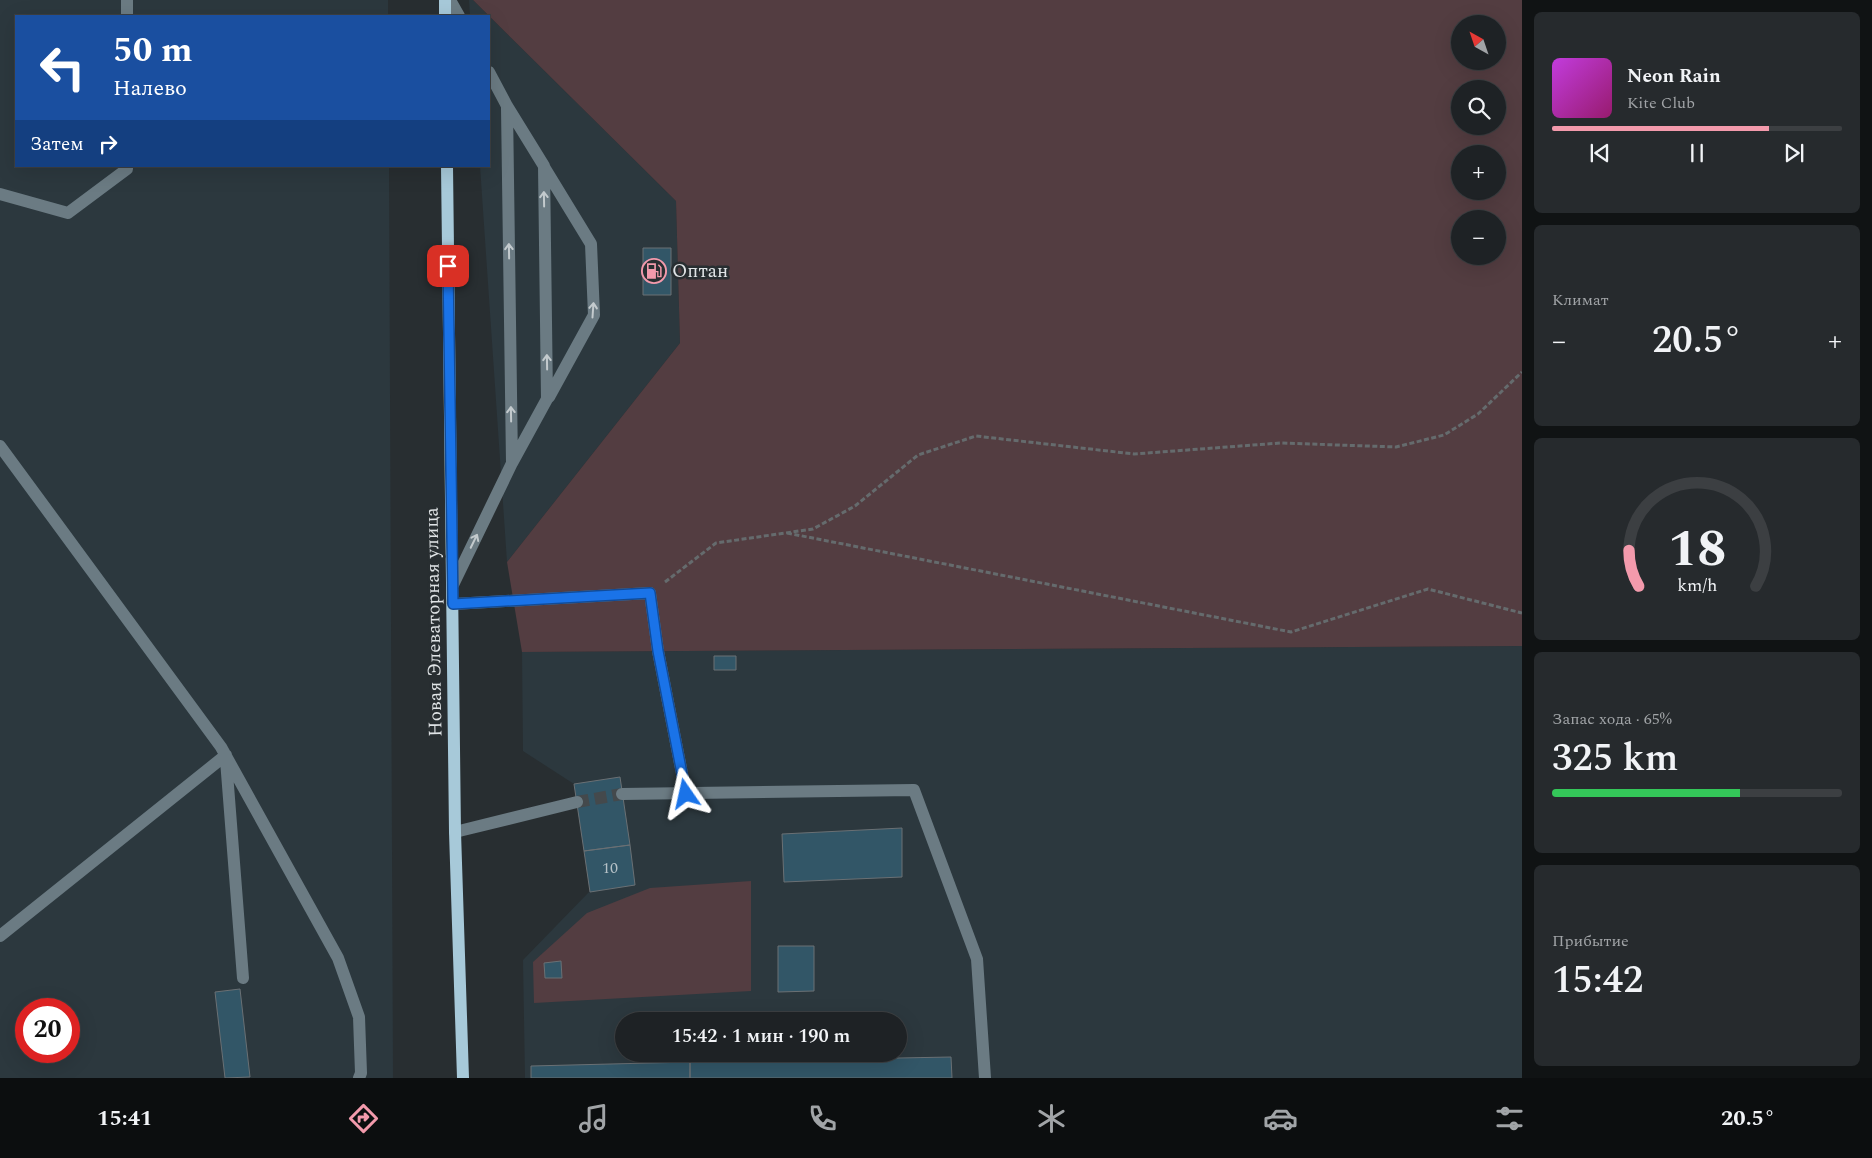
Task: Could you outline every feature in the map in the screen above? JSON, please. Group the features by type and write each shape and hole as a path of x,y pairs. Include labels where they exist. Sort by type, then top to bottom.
{"main road":[{"path":"445,0 445,15"},
{"name":"Новая Элеваторная улица","path":"447,167 455,832 463,1078"}],"lane":[{"path":"127,0 127,15"},
{"path":"450,0 458,15"},
{"path":"453,585 512,463 594,315 591,244 507,106 490,74"},
{"path":"507,106 512,463"},
{"path":"544,166 547,399"},
{"path":"0,194 68,213 127,169 127,167"},
{"path":"0,446 226,755 338,958 359,1017 361,1073 359,1078"},
{"path":"453,604 650,593 658,651 686,794"},
{"path":"0,936 226,755"},
{"path":"226,755 243,978"},
{"path":"622,794 914,790 977,959 985,1078"},
{"path":"455,832 577,802"}],"path":[{"path":"650,593 716,543 813,528 855,506 918,455 976,436 1134,454 1280,443 1396,447 1444,435 1478,414 1522,372"},
{"path":"784,533 1292,632 1428,589 1522,613"}],"shaded area":[{"path":"0,0 388,0 388,15 15,15 15,167 389,167 393,1078 0,1078"},
{"path":"469,0 473,0 488,15 470,15"},
{"path":"473,0 1522,0 1522,646 522,652 507,562 680,343 676,201"},
{"path":"490,17 676,201 680,343 507,562 480,167 490,167"},
{"path":"1522,646 1522,1078 525,1078 523,960 590,891 574,784 523,751 522,652"},
{"path":"751,881 751,991 534,1003 533,962 587,913 650,888"}],"building":[{"path":"643,248 671,248 671,295 643,295"},
{"path":"714,656 736,656 736,670 714,670"},
{"path":"620,777 630,845 584,851 574,784"},
{"path":"902,828 902,877 784,882 782,834"},
{"path":"630,845 635,885 590,892 584,851"},
{"path":"778,946 814,946 814,991 778,992"},
{"path":"561,961 562,978 545,978 544,963"},
{"path":"240,989 250,1077 225,1078 215,992"},
{"path":"951,1057 952,1078 690,1078 690,1062 907,1062 907,1058"},
{"path":"690,1062 690,1078 531,1078 531,1066"}],"tunnel":[{"path":"577,802 622,794"}],"place":[{"name":"Оптан","path":"654,271"}],"route":[{"path":"448,266 453,604 650,593 658,651 686,794"}]}
